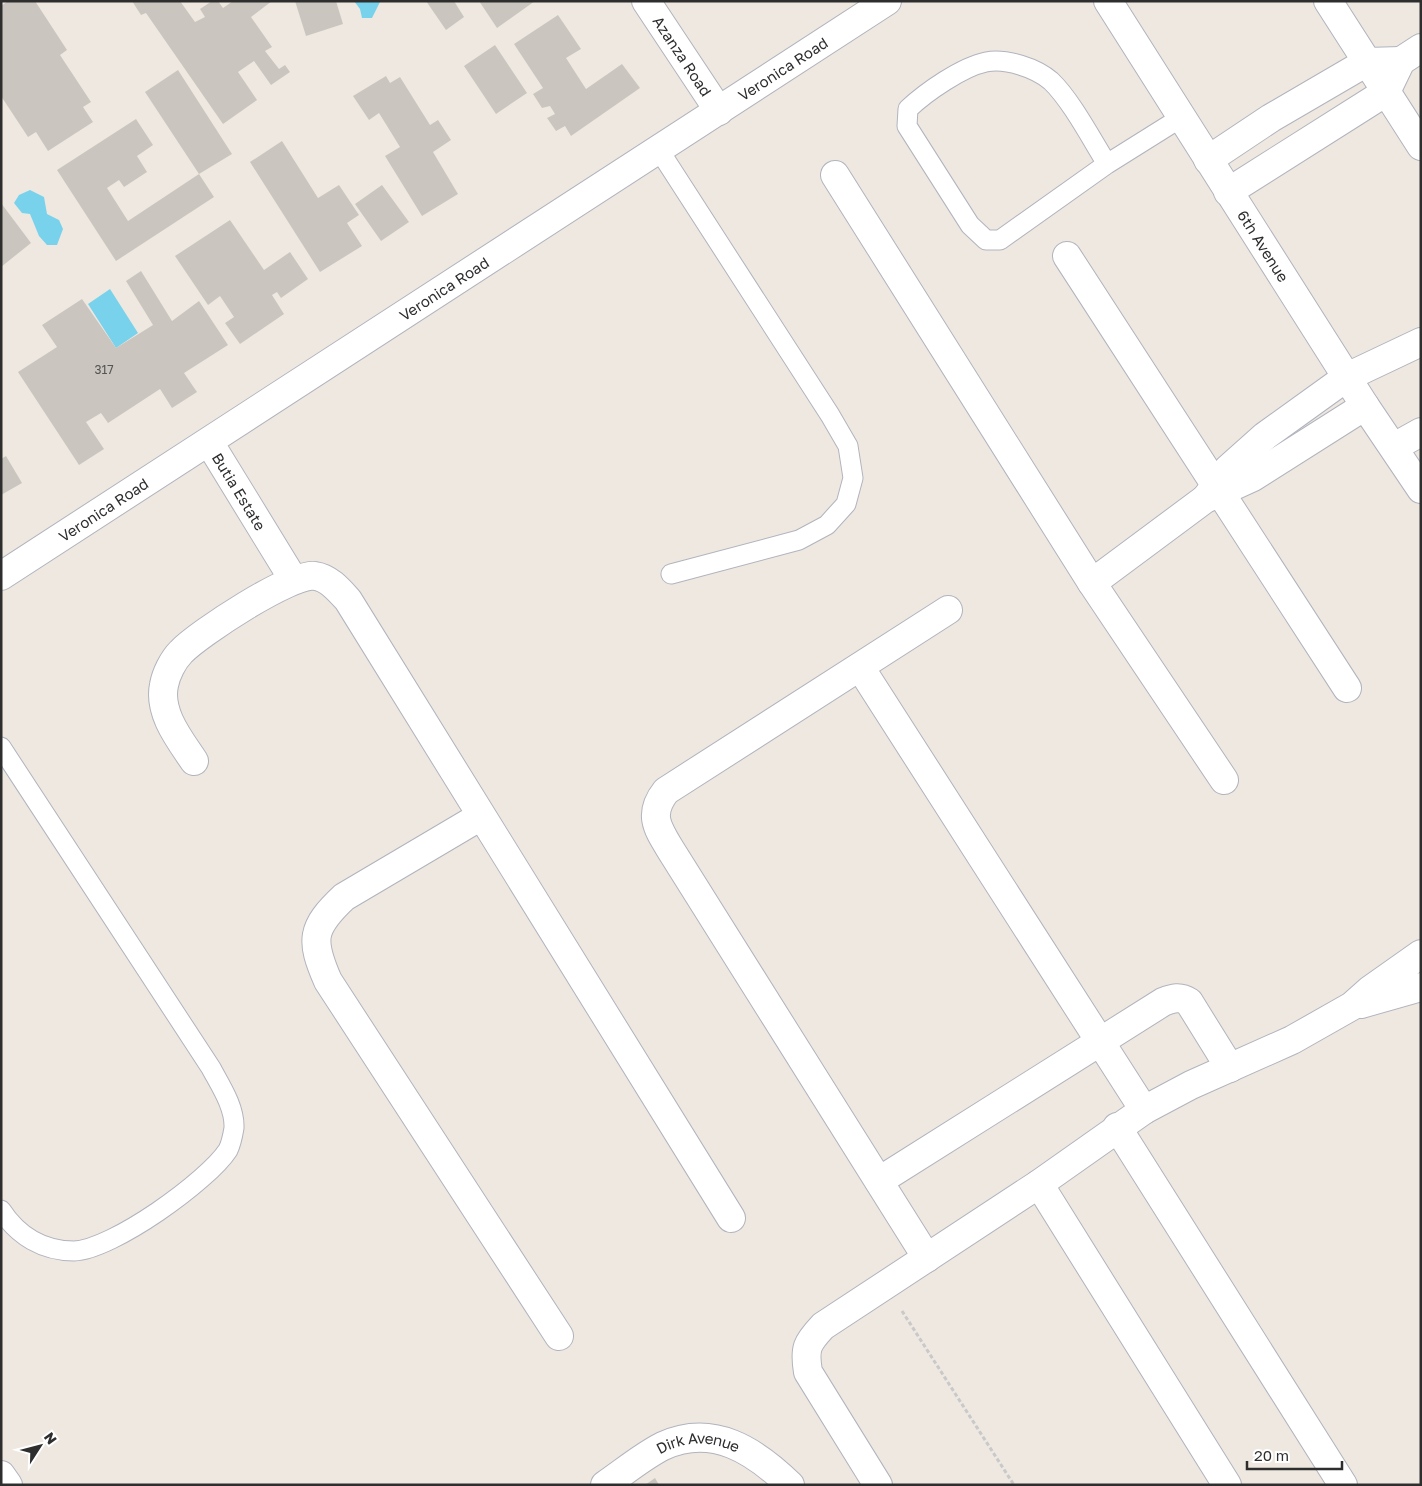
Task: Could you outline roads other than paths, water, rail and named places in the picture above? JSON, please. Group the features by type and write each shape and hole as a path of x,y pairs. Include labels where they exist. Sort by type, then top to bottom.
{"street":[{"name":"Azanza Road","path":"646,1 719,111"},
{"name":"Veronica Road","path":"1,576 886,1"},
{"name":"6th Avenue","path":"1108,1 1365,406 1421,489"},
{"path":"1328,1 1421,146"},
{"path":"1208,160 1271,118 1367,62 1411,54"},
{"path":"1228,192 1386,92 1411,54"},
{"path":"835,175 1092,583 1224,780"},
{"path":"1067,256 1213,492 1347,688"},
{"path":"1213,492 1228,469 1265,436 1347,377 1421,342"},
{"path":"1092,583 1213,492 1280,461 1365,406"},
{"path":"1394,447 1421,432"},
{"name":"Butia Estate","path":"209,442 293,579"},
{"path":"194,762 171,725 164,703 164,686 169,670 180,652 202,634 293,579 314,575 331,582 348,600 731,1218"},
{"path":"927,1258 672,852 654,816 657,802 666,791 948,610"},
{"path":"860,667 1144,1110"},
{"path":"481,816 344,897 325,915 316,934 317,957 328,982 559,1336"},
{"path":"878,1485 818,1391 808,1372 805,1354 810,1339 823,1326 1039,1184 1144,1110 1191,1085 1292,1040 1352,1006 1370,990 1421,954"},
{"path":"1352,1006 1421,987"},
{"path":"879,1181 1163,1002 1183,998 1195,1008 1230,1068"},
{"path":"1117,1128 1343,1485"},
{"path":"1039,1184 1227,1485"},
{"name":"Dirk Avenue","path":"605,1485 663,1446 692,1439 722,1441 746,1449 766,1462 790,1485"},
{"path":"1,1475 8,1485"}],"lane":[{"path":"1107,164 1051,81 1036,72 1005,61 986,62 968,69 922,96 908,109 907,126 970,225 986,240 1000,240 1107,164 1182,117"},
{"path":"659,150 830,415 848,446 853,478 846,504 827,525 800,540 671,574"},
{"path":"1,748 211,1068 228,1101 234,1126 229,1148 216,1165 151,1217 102,1244 76,1251 48,1248 29,1239 10,1224 1,1210"}],"water":[{"path":"354,1 380,2 372,18 362,18 360,9"},
{"path":"30,190 44,197 47,214 59,220 63,229 57,245 47,245 39,236 30,214 22,213 14,203 19,195"},
{"path":"110,289 138,333 116,348 88,304"}]}
